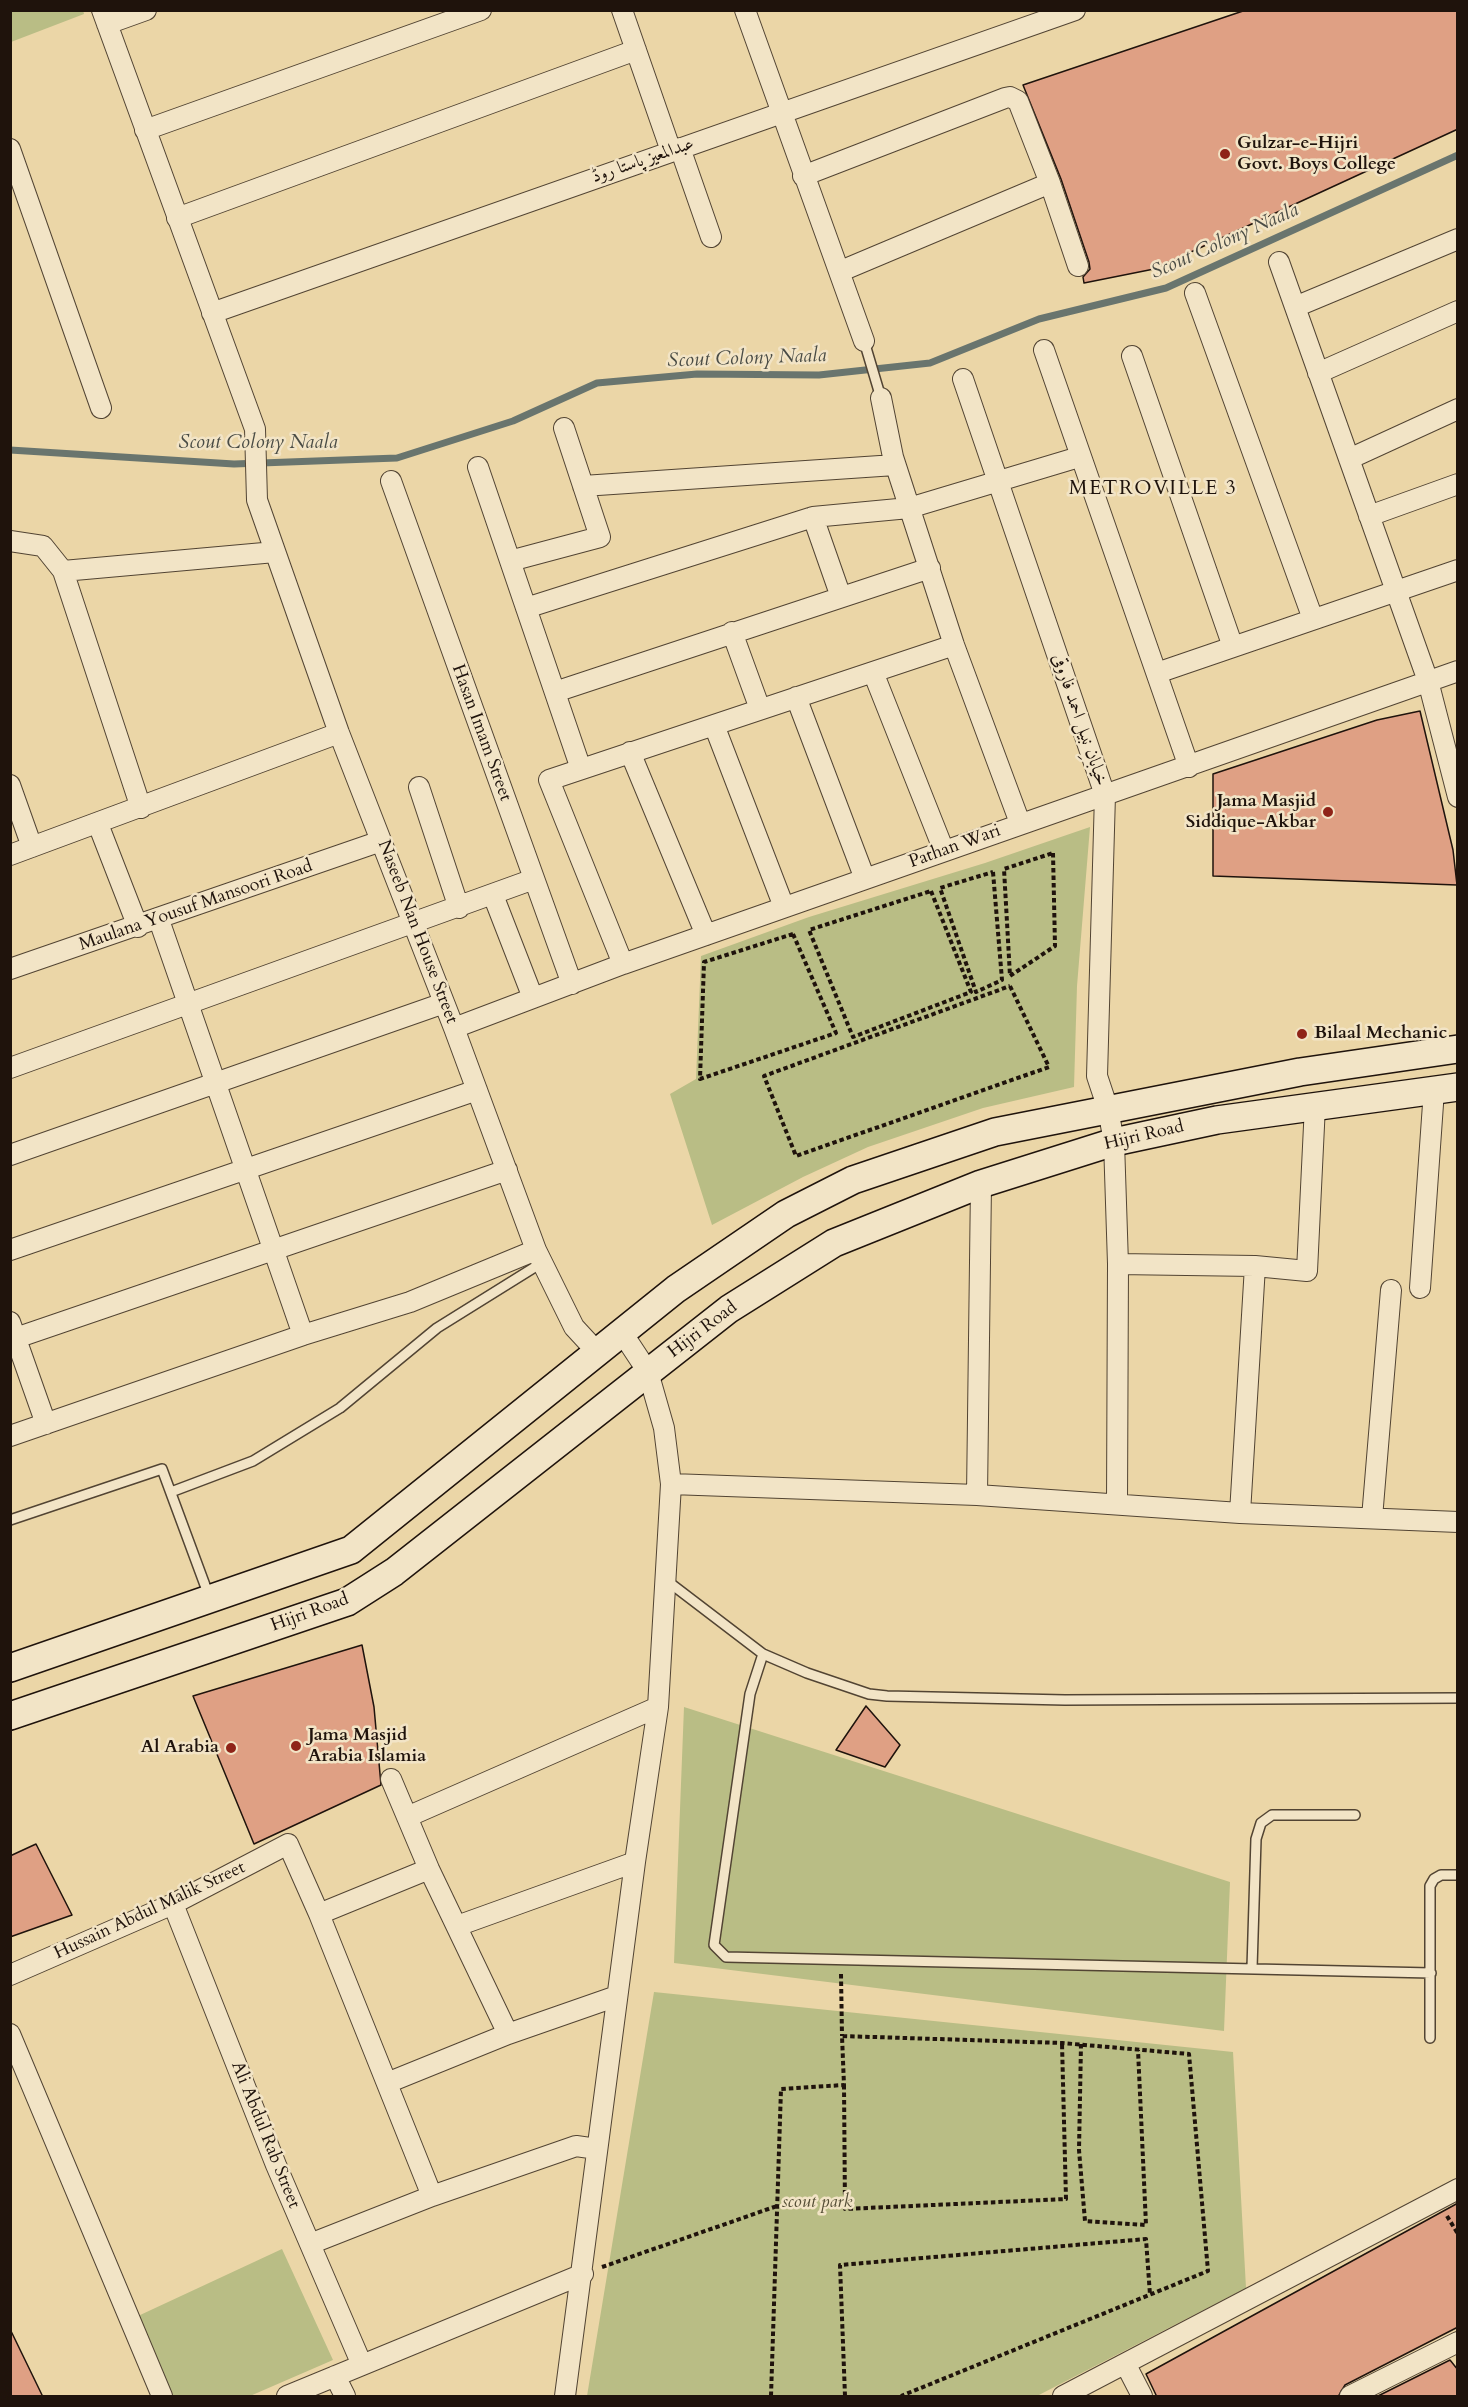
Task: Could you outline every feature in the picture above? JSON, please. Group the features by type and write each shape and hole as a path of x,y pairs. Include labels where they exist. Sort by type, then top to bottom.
{"main road":[{"name":"Hijri Road","path":"10,1668 351,1550 623,1334 676,1289 786,1214 854,1180 995,1132 1300,1072 1458,1049"},
{"name":"Hijri Road","path":"10,1716 347,1602 394,1572 729,1309 834,1243 981,1184 1114,1142 1217,1120 1446,1088"}],"street":[{"path":"104,17 146,10"},
{"path":"145,130 481,10"},
{"path":"622,10 711,237"},
{"name":"عبدالمعیز پاستا روڈ","path":"212,313 1075,10"},
{"path":"752,13 780,112 841,271 864,341"},
{"name":"Naseeb Nan House Street","path":"104,17 255,429 257,500 339,733 540,1256 574,1327 598,1353"},
{"path":"177,218 636,50"},
{"path":"803,176 1010,97 1018,100 1050,183 1078,266"},
{"path":"10,148 101,408"},
{"path":"841,271 1050,183"},
{"path":"1295,307 1458,239"},
{"path":"1279,262 1428,681 1458,797"},
{"path":"1195,292 1313,620"},
{"path":"1318,373 1458,311"},
{"path":"1044,350 1079,457 1189,767"},
{"path":"1132,356 1233,647"},
{"name":"خیابانِ نبیل احمد فاروقی","path":"963,380 1105,795 1097,1076 1108,1109 1114,1142 1118,1264 1117,1504"},
{"path":"881,398 895,465 909,508 954,645 1020,823"},
{"path":"1349,459 1458,409"},
{"path":"510,561 600,537 564,428"},
{"path":"526,608 813,517 909,508 1079,457"},
{"path":"583,486 895,465"},
{"path":"478,467 581,769"},
{"name":"Hasan Imam Street","path":"391,481 572,984"},
{"path":"1369,516 1458,484"},
{"path":"813,517 841,597"},
{"path":"10,542 43,546 63,571 141,808"},
{"path":"63,571 275,552"},
{"path":"555,692 930,568"},
{"path":"1157,673 1458,570"},
{"path":"732,632 760,709"},
{"path":"623,964 549,780 954,645"},
{"name":"Pathan Wari","path":"454,1028 623,964 1020,823 1189,767 1458,670"},
{"path":"873,672 944,851"},
{"path":"796,697 865,879"},
{"path":"714,724 784,907"},
{"path":"10,855 339,733"},
{"path":"630,752 706,935"},
{"path":"10,785 33,847"},
{"path":"419,787 459,908"},
{"path":"98,824 138,927"},
{"name":"Maulana Yousuf Mansoori Road","path":"10,969 159,920 381,841"},
{"path":"10,1068 414,925 534,879"},
{"path":"493,895 533,998"},
{"path":"159,920 303,1335"},
{"path":"10,1155 444,1003"},
{"path":"1420,1288 1446,1088"},
{"path":"10,1250 477,1090"},
{"path":"1118,1264 1255,1266 1307,1271 1315,1105"},
{"path":"46,1424 12,1334 274,1251 507,1170"},
{"path":"977,1495 981,1184"},
{"path":"10,1436 540,1256"},
{"path":"1240,1513 1255,1266"},
{"path":"1372,1518 1391,1290"},
{"path":"566,2397 617,1996 658,1707 666,1580 671,1484 664,1428 648,1372 623,1334"},
{"path":"671,1484 977,1495 1240,1513 1458,1522"},
{"path":"407,1817 658,1707"},
{"path":"391,1779 429,1869 508,2034"},
{"name":"Hussain Abdul Malik Street","path":"10,1975 173,1904 288,1844 319,1914"},
{"path":"457,1926 635,1862"},
{"path":"429,1869 319,1914 432,2196"},
{"name":"Ali Abdul Rab Street","path":"173,1904 310,2244 362,2365"},
{"path":"387,2084 508,2034 617,1996"},
{"path":"10,2034 162,2397"},
{"path":"310,2244 432,2196 576,2146 597,2149"},
{"path":"1063,2397 1458,2189"},
{"path":"287,2397 583,2274"},
{"path":"1350,2397 1458,2342"},
{"path":"1126,2365 1142,2397"},
{"path":"335,2376 345,2397"}],"lane":[{"path":"864,341 881,398"},
{"path":"171,1492 253,1461 340,1408 437,1328 540,1256"},
{"path":"10,1520 162,1469 210,1600"},
{"path":"666,1580 763,1654 807,1673 869,1694 1065,1700 1458,1698"},
{"path":"763,1654 750,1694 714,1945 720,1954 726,1957 1431,1973"},
{"path":"1252,1968 1256,1839 1261,1822 1272,1815 1355,1815"},
{"path":"1430,2038 1430,1886 1434,1879 1441,1875 1458,1875"}],"path":[{"path":"1053,854 1055,946 1011,976 1005,880 1004,868 1053,854"},
{"path":"993,872 1002,980 976,992 940,888 993,872"},
{"path":"931,891 971,992 853,1037 809,930 931,891"},
{"path":"793,934 836,1033 700,1079 704,962 793,934"},
{"path":"1010,986 1049,1067 796,1156 764,1076 1010,986"},
{"path":"841,1960 845,2209 1066,2199 1062,2043"},
{"path":"842,2036 1062,2043 1189,2054 1208,2271 901,2397"},
{"path":"1081,2044 1079,2150 1085,2221 1146,2225 1138,2050"},
{"path":"771,2397 781,2089 844,2085"},
{"path":"583,2274 777,2206"},
{"path":"845,2397 840,2265 1146,2239 1150,2295"}],"green space":[{"path":"11,10 83,10 84,14 11,42"},
{"path":"1090,827 1077,986 1074,1087 983,1108 868,1147 803,1177 712,1225 670,1094 696,1079 701,956 809,917 985,863"},
{"path":"684,1707 1230,1882 1224,2031 674,1963"},
{"name":"scout park","path":"654,1992 1233,2052 1246,2288 1037,2396 587,2396"},
{"path":"282,2249 333,2360 250,2396 164,2396 138,2316"}],"building":[{"name":"Gulzar-e-Hijri Govt. Boys College","path":"1246,10 1458,10 1458,129 1154,269 1084,283 1083,277 1090,269 1089,262 1061,179 1023,85"},
{"name":"Jama Masjid Siddique-Akbar","path":"1420,711 1453,850 1457,885 1213,876 1213,774 1377,720"},
{"name":"Jama Masjid Arabia Islamia","path":"362,1645 374,1707 381,1785 254,1844 193,1696"},
{"path":"866,1706 900,1745 885,1767 836,1750"},
{"path":"36,1844 72,1915 10,1937 10,1856"},
{"path":"1458,2203 1458,2327 1345,2385 1338,2397 1157,2397 1146,2374"},
{"path":"10,2329 43,2397 10,2397"},
{"path":"1450,2360 1458,2370 1458,2397 1376,2397"}],"waterway":[{"name":"Scout Colony Naala","path":"10,450 234,464 397,458 513,421 597,383 697,374 819,375 930,363 1039,319 1166,288 1458,155"}],"place":[{"name":"Gulzar-e-Hijri Govt. Boys College","path":"1225,154"},
{"name":"Jama Masjid Siddique-Akbar","path":"1328,812"},
{"name":"Bilaal Mechanic","path":"1302,1034"},
{"name":"Jama Masjid Arabia Islamia","path":"296,1746"},
{"name":"Al Arabia","path":"231,1748"}],"district":[{"name":"METROVILLE 3","path":"1153,489"}]}
